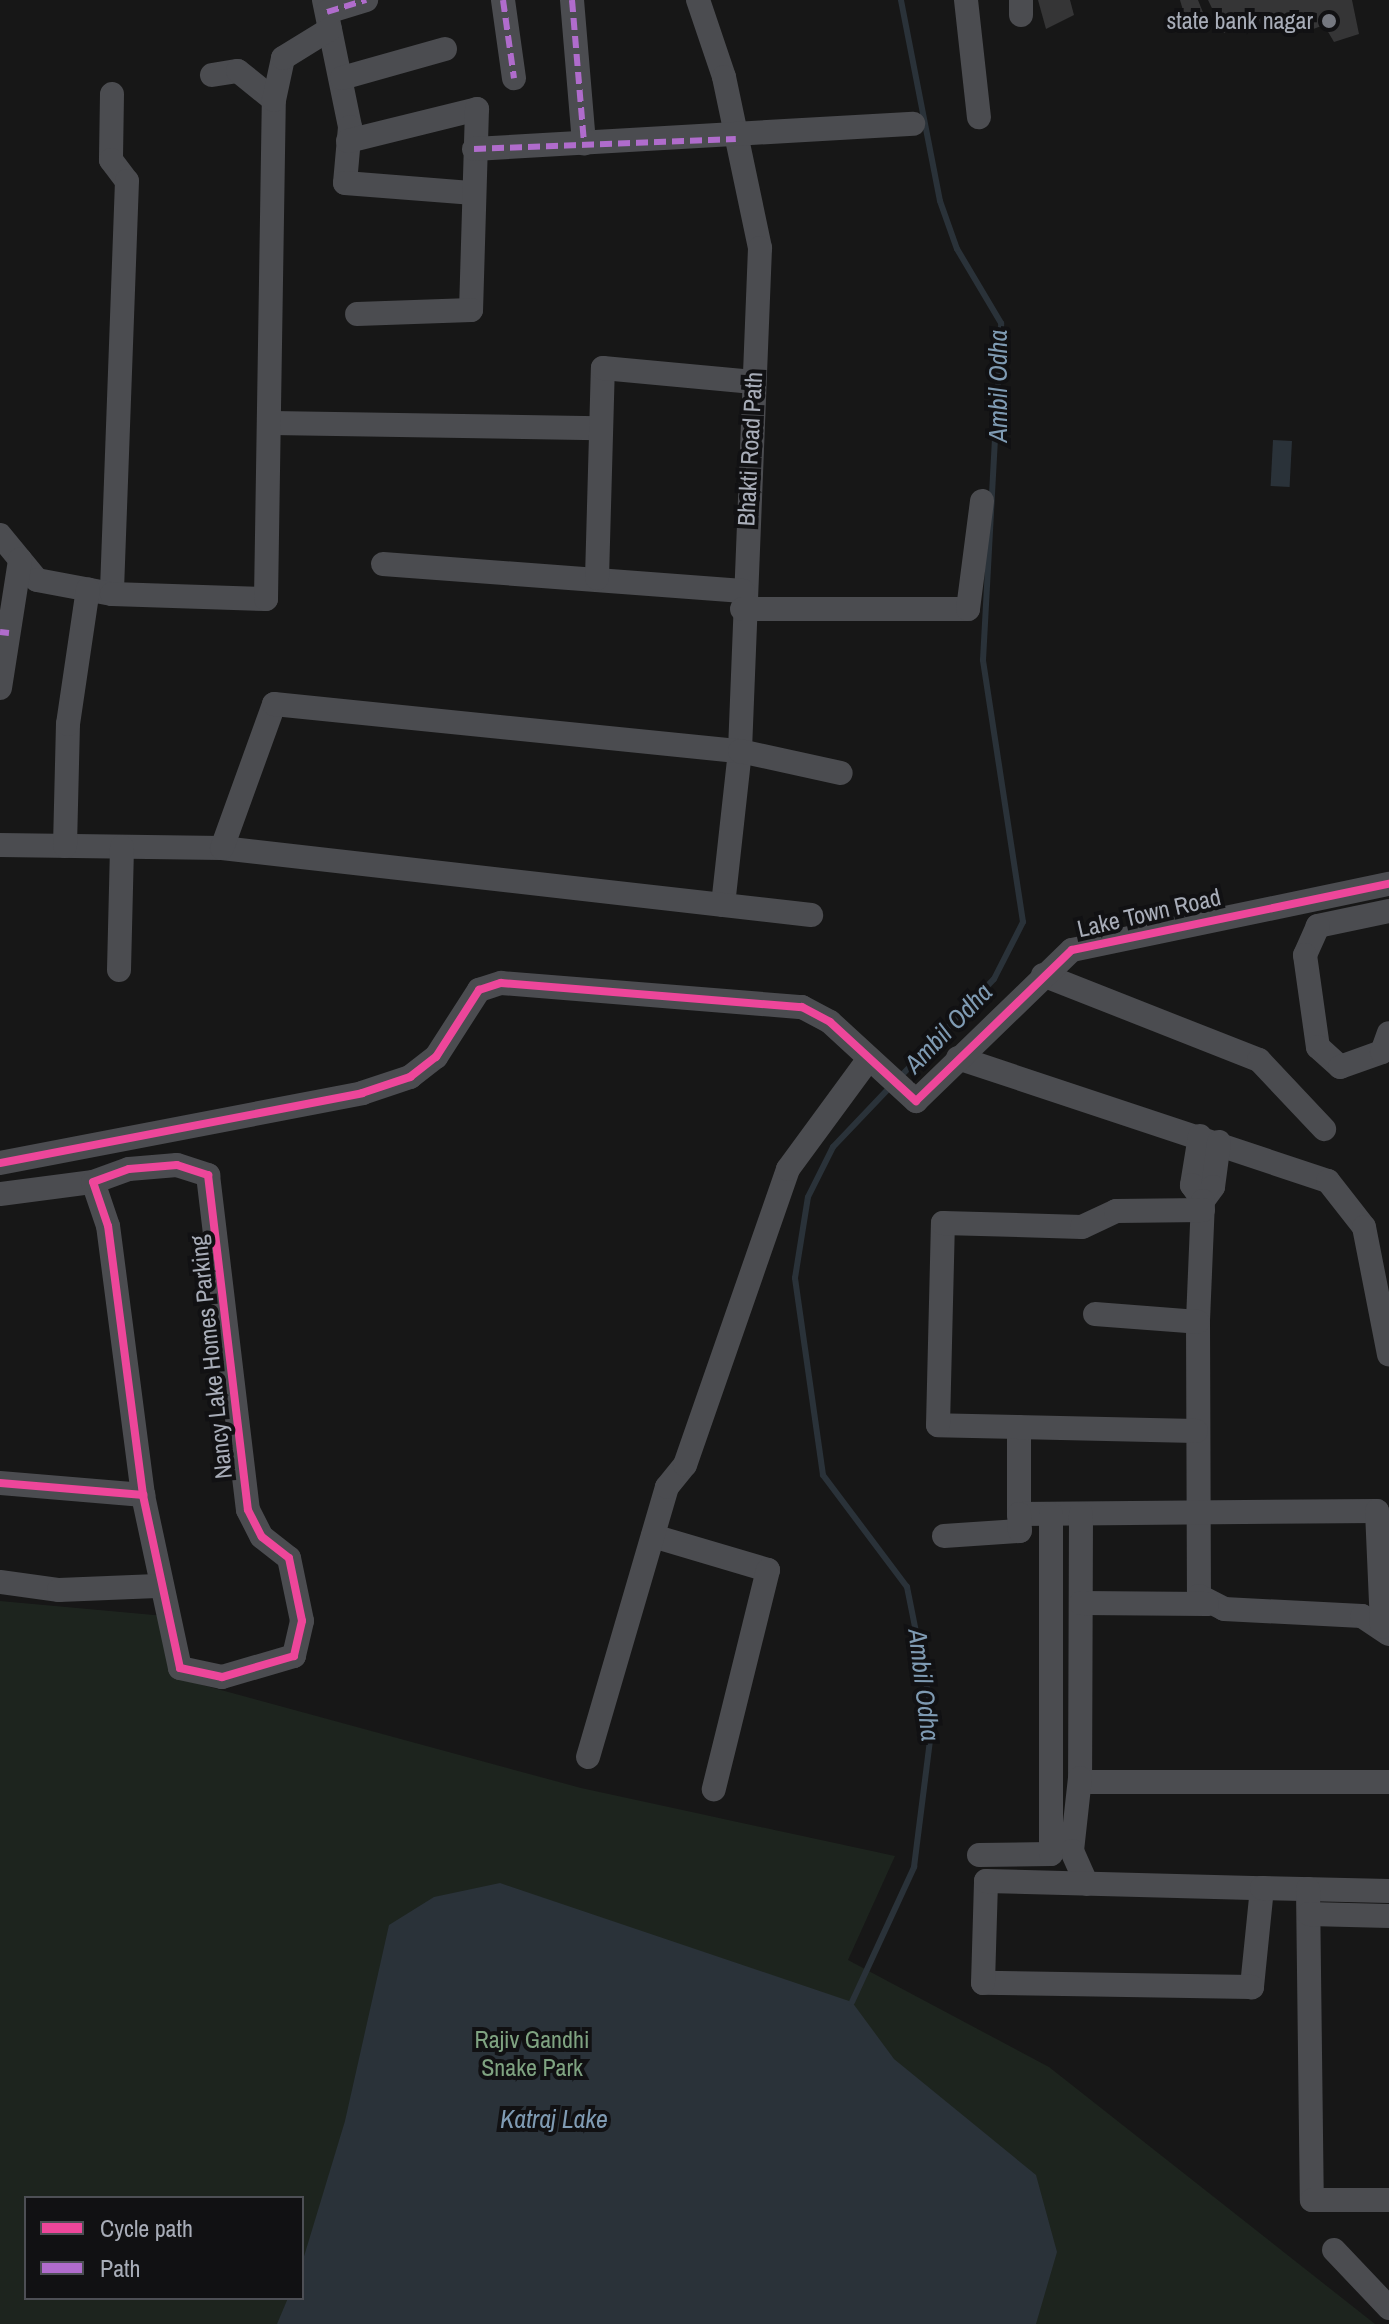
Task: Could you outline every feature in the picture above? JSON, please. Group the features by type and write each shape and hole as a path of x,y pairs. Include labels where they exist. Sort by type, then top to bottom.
{"street":[{"path":"0,535 37,580 112,594 266,599 272,423 274,100 283,58 327,14 366,0"},
{"path":"503,0 514,78"},
{"path":"572,0 584,144"},
{"name":"Bhakti Road Path","path":"698,0 736,139 760,248 742,600 740,751 723,905"},
{"path":"966,0 979,117"},
{"path":"327,14 342,78 348,141 345,183 471,193"},
{"path":"342,78 445,49"},
{"path":"212,75 238,71 274,100"},
{"path":"112,94 111,160 127,181 112,594"},
{"path":"348,141 477,109 471,193 471,310 357,314"},
{"path":"474,149 736,139 913,124"},
{"path":"597,578 603,368 753,382"},
{"path":"272,423 599,428"},
{"path":"383,564 597,578 742,600 968,609 982,501"},
{"path":"0,683 4,636 20,560"},
{"path":"65,846 68,724 88,589"},
{"path":"222,848 274,704 740,751 841,773"},
{"path":"0,845 222,848 811,915"},
{"path":"119,970 122,847"},
{"name":"Lake Town Road","path":"875,1067 916,1101 1072,950 1111,937 1389,884"},
{"path":"1389,911 1318,926 1305,955 1318,1047 1340,1067 1382,1052 1389,1033"},
{"path":"1043,975 1259,1060 1324,1129"},
{"path":"0,1163 410,1077 436,1057 479,990 501,983 802,1007 830,1022 875,1067 788,1169 653,1536 588,1757"},
{"path":"958,1058 1312,1172 1350,1201 1364,1227 1389,1355"},
{"path":"1207,1604 1197,1580 1196,1431 1203,1205 1192,1185 1210,1139"},
{"name":"Nancy Lake Homes Parking","path":"177,1165 208,1175 248,1510 262,1537 289,1558 302,1621 294,1656 222,1677 180,1668 157,1586 143,1495 108,1226 93,1182 129,1169 177,1165"},
{"path":"0,1194 93,1182"},
{"path":"1196,1431 938,1425 943,1223 1082,1227 1116,1211 1203,1205"},
{"path":"1095,1314 1198,1322"},
{"path":"944,1536 1020,1531 1019,1427"},
{"path":"0,1483 143,1495"},
{"path":"1019,1514 1377,1511 1386,1631"},
{"path":"979,1855 1051,1854 1051,1514"},
{"path":"1081,1514 1080,1778 1072,1851 1087,1884"},
{"path":"653,1536 768,1570 714,1789"},
{"path":"0,1582 59,1590 157,1586"},
{"path":"1081,1603 1207,1604 1362,1616 1386,1631"},
{"path":"1080,1778 1389,1782"},
{"path":"1262,1888 1252,1987 983,1983 986,1881 1389,1891"},
{"path":"1308,1889 1312,2200 1389,2200"},
{"path":"1309,1914 1389,1916"},
{"path":"1334,2250 1389,2308"}],"green space":[{"name":"Rajiv Gandhi Snake Park","path":"0,1601 165,1616 173,1677 581,1788 895,1856 848,1960 1049,2067 1375,2324 0,2324"}],"water":[{"path":"1273,440 1292,441 1290,487 1271,486"},
{"name":"Katraj Lake","path":"500,1883 852,2002 894,2059 1036,2175 1057,2252 1036,2324 277,2324 287,2300 304,2300 304,2256 345,2121 389,1925 434,1897"}],"building":[{"path":"1038,0 1070,0 1074,15 1046,29"},
{"path":"1180,0 1198,0 1204,15 1187,24"},
{"path":"1208,0 1352,0 1359,34 1334,42 1324,25 1308,31 1300,17 1263,31 1257,13 1224,33"}],"waterway":[{"name":"Ambil Odha","path":"899,1078 994,979 1023,922 983,660 1001,323 957,249 940,201 901,0"},
{"name":"Ambil Odha","path":"852,2002 914,1867 933,1717 907,1587 823,1475 795,1278 808,1197 833,1147 891,1086"}],"marked path":[{"path":"327,12 366,0"},
{"path":"503,0 514,78"},
{"path":"572,0 584,144"},
{"path":"474,149 736,139"},
{"path":"0,632 9,633"}],"cycle path":[{"path":"0,1163 362,1093 410,1077 436,1057 479,990 501,983 802,1007 830,1022 916,1101 1072,950 1389,884"},
{"path":"0,1483 143,1495 108,1226 93,1182 129,1169 177,1165 208,1175 248,1510 262,1537 289,1558 302,1621 294,1656 222,1677 180,1668 143,1495"}],"place":[{"name":"state bank nagar","path":"1329,21"}]}
